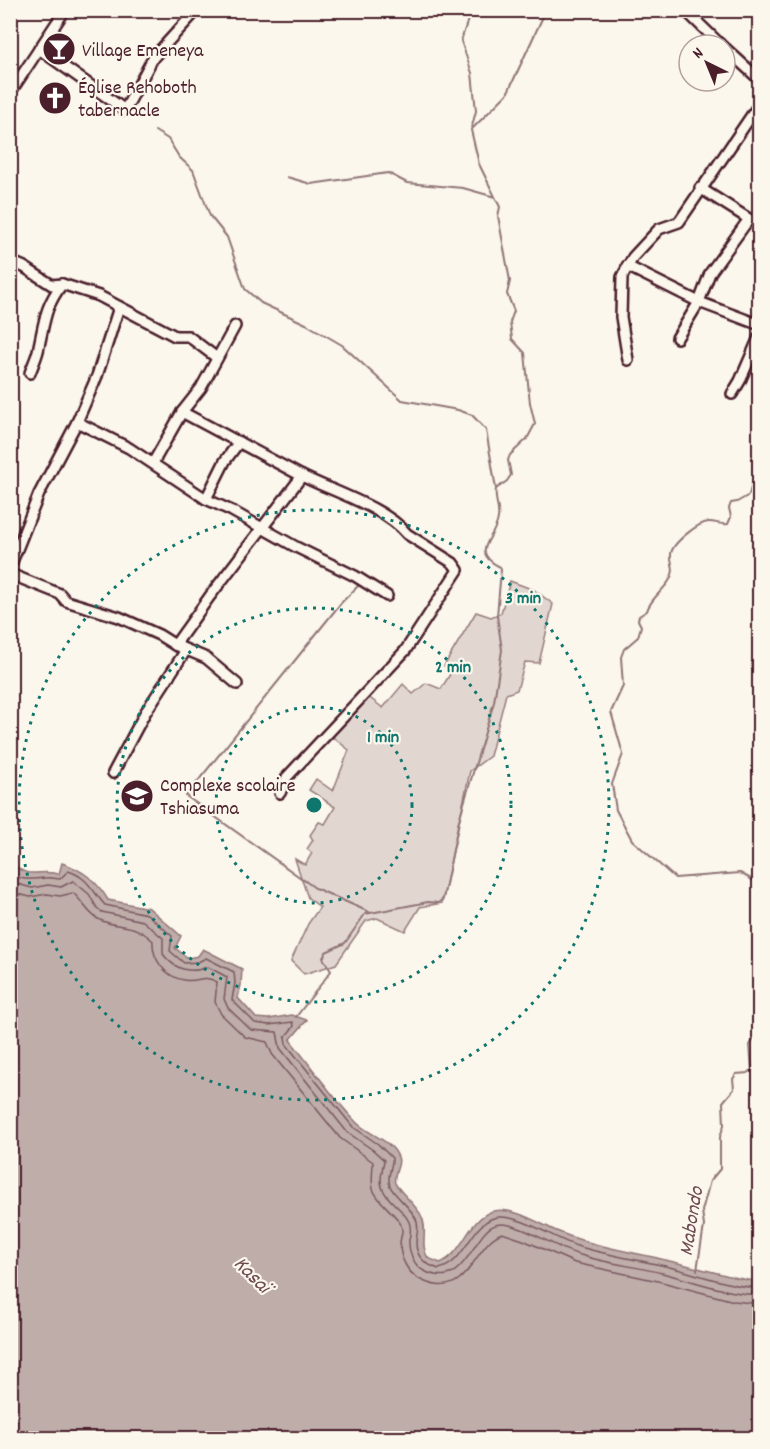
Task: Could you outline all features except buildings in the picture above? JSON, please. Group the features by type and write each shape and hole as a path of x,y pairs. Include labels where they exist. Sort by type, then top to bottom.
{"street":[{"path":"10,93 65,10"},
{"path":"39,49 125,110 153,58 197,10"},
{"path":"685,10 709,33"},
{"path":"737,59 759,80"},
{"path":"628,360 621,317 622,277 627,266 659,229 679,222 759,103"},
{"path":"677,338 699,302 710,273 749,219 700,189"},
{"path":"10,261 52,285 62,284 99,296 175,336 188,336 217,358"},
{"path":"627,266 699,302 759,325"},
{"path":"30,373 39,348 42,324 50,300 62,284"},
{"path":"10,567 14,546 77,422 97,376 119,307"},
{"path":"153,463 182,412 201,388 235,326"},
{"path":"732,394 740,381 759,335"},
{"path":"182,412 302,476 362,503 453,563 458,570 405,651 287,777 280,793"},
{"path":"77,422 129,448 206,499 355,576 387,596"},
{"path":"206,499 225,461 239,442"},
{"path":"175,645 302,476"},
{"path":"10,574 60,594 66,601 118,617 153,632 175,645 206,658 237,684"},
{"path":"114,773 145,713 186,650"}],"shaded area":[{"path":"510,581 534,590 553,604 539,663 525,662 517,690 506,694 490,756 470,771 442,903 420,907 405,931 377,918 366,921 336,964 304,974 291,961 308,924 320,907 308,898 295,859 305,865 312,853 307,849 313,840 310,835 319,822 325,824 335,807 309,790 316,779 333,791 349,750 330,735 367,696 383,708 403,684 413,694 426,683 441,689 452,671 444,666 476,612 491,617 501,613"}],"water":[{"name":"Kasaï","path":"11,861 28,873 59,874 62,863 89,877 108,900 149,908 181,936 175,948 188,958 198,956 203,949 242,969 238,998 256,1018 269,1019 292,1015 307,1020 290,1040 356,1122 395,1151 399,1160 395,1183 421,1215 424,1226 424,1247 428,1258 440,1263 448,1259 482,1217 498,1210 525,1216 584,1241 759,1282 759,1438 15,1438 10,1432"}],"waterway":[{"path":"296,1017 331,971 323,958 326,952 345,943 365,914 428,902 438,903 443,899 459,820 494,702 502,650 497,616 501,570 486,556 485,550 498,518 496,489 511,475 508,460 510,455 527,439 535,424 530,403 525,353 512,339 510,322 514,311 507,294 510,281 498,216 500,207 479,164 471,130 476,111 472,73 461,41 471,10"},
{"path":"472,129 507,94 546,10"},
{"path":"155,131 168,139 179,157 193,170 210,216 227,237 245,289 261,303 306,324 342,345 402,400 458,410 472,415 486,430 496,489"},
{"path":"287,177 311,184 388,173 407,183 463,188 495,197"},
{"path":"760,478 752,484 749,495 731,503 729,508 731,517 728,524 709,522 699,525 676,544 671,554 673,569 671,576 647,611 639,616 641,626 638,637 624,649 621,657 623,686 611,712 623,754 612,784 616,810 632,840 675,878 740,873 760,884"},
{"path":"358,586 341,603 186,796 315,888 369,912"},
{"name":"Mabondo","path":"697,1270 704,1226 702,1211 710,1181 720,1169 720,1137 724,1125 723,1102 734,1089 733,1079 736,1074 748,1073 752,1070 750,1045 760,1029"}],"place":[{"name":"Village Emeneya","path":"59,49"},
{"name":"Église Rehoboth tabernacle","path":"55,98"},
{"name":"Complexe scolaire Tshiasuma","path":"137,796"}]}
